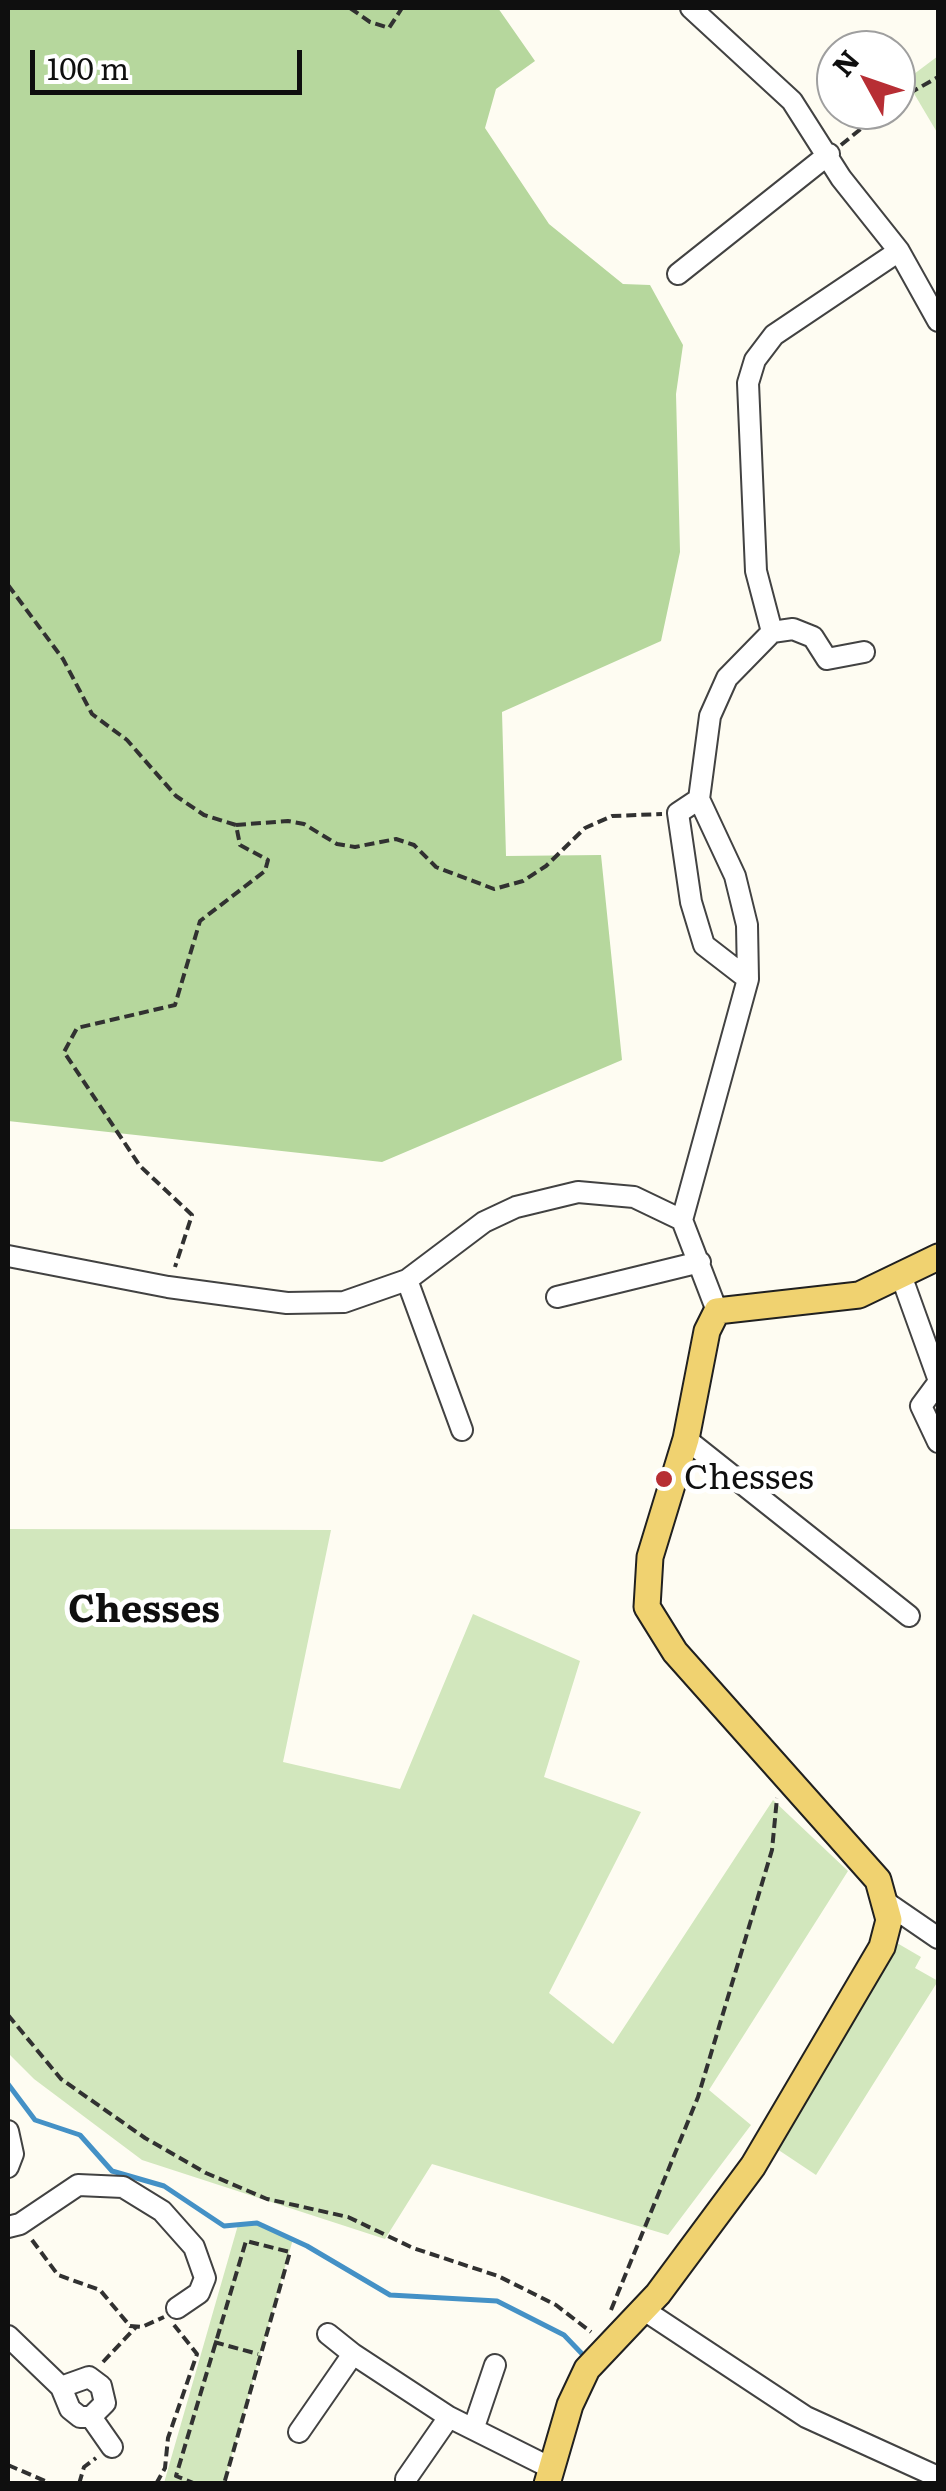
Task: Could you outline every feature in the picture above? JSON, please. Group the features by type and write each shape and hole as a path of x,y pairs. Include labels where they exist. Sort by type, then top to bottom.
{"main road":[{"path":"549,2476 570,2405 598,2349 644,2310 753,2166 882,1947 889,1920 878,1880 674,1652 647,1607 650,1557 686,1439 707,1331 718,1310 859,1296 938,1257"}],"street":[{"path":"691,8 784,90 830,154 840,178 899,251 938,321"},
{"path":"678,274 830,154"},
{"path":"772,632 756,570 748,383 755,360 774,335 899,251"},
{"path":"718,1310 682,1220 748,979 747,925 735,876 698,799 710,716 726,678 772,632 793,629 813,637 827,659 864,652"},
{"path":"698,799 678,813 691,902 704,945 748,979"},
{"path":"8,1256 168,1287 316,1304 365,1298 407,1280 484,1222 516,1207 578,1192 634,1197 682,1220"},
{"path":"557,1297 700,1262"},
{"path":"902,1278 938,1381 921,1406 938,1442"},
{"path":"407,1280 462,1430"},
{"path":"686,1439 909,1616"},
{"path":"887,1902 938,1938"},
{"path":"8,2132 12,2154 8,2167"},
{"path":"14,2225 78,2185 123,2187 162,2211 194,2247 204,2278 199,2293 177,2308"},
{"path":"644,2310 806,2417 938,2477"},
{"path":"328,2334 450,2418 474,2427 549,2476"},
{"path":"8,2336 60,2387 70,2409 91,2417 112,2447"},
{"path":"299,2432 353,2354"},
{"path":"474,2427 495,2365"},
{"path":"60,2387 81,2378 95,2380 105,2404 91,2417"},
{"path":"406,2479 450,2418"}],"path":[{"path":"350,8 370,22 389,28 402,8"},
{"path":"916,90 938,77"},
{"path":"830,154 859,130"},
{"path":"8,584 63,659 92,714 127,740 176,796 204,816 236,825 288,821 304,824 337,844 355,847 396,839 414,844 436,867 494,889 523,881 546,866 574,836 612,816 678,813"},
{"path":"168,1287 192,1216 140,1166 64,1052 76,1028 174,1005 200,921 264,871 268,860 240,846 236,825"},
{"path":"8,2015 62,2079 190,2164 267,2199 348,2218 413,2248 498,2276 556,2305 598,2349 698,2097 772,1850 780,1767"},
{"path":"14,2225 58,2274 100,2290 130,2326 166,2316 197,2354 168,2438 165,2468 156,2484"},
{"path":"173,2484 246,2241 290,2252 224,2484"},
{"path":"95,2380 106,2355 128,2339 136,2326"},
{"path":"214,2342 260,2354"},
{"path":"79,2484 84,2467 112,2447"},
{"path":"8,2464 52,2484"},
{"path":"176,2476 196,2484"}],"green space":[{"path":"8,8 498,8 535,61 496,89 485,128 549,224 623,284 650,285 683,345 676,394 680,552 661,641 502,712 506,856 601,855 622,1060 382,1162 8,1121"},
{"path":"938,56 938,134 916,97 916,72"},
{"path":"8,1529 331,1530 283,1762 400,1789 473,1614 580,1661 544,1777 641,1812 549,1993 613,2044 773,1800 848,1871 709,2090 751,2125 668,2235 432,2164 385,2239 142,2160 34,2079 8,2053"},
{"path":"897,1943 921,1957 915,1968 938,1981 816,2175 774,2147"},
{"path":"257,2223 293,2239 224,2483 164,2483 238,2225"}],"waterway":[{"path":"8,2084 35,2120 80,2135 112,2171 164,2186 224,2226 257,2223 307,2246 390,2295 497,2301 564,2335 586,2358"}],"place":[{"name":"Chesses","path":"664,1479"}],"district":[{"name":"Chesses","path":"144,1611"}]}
